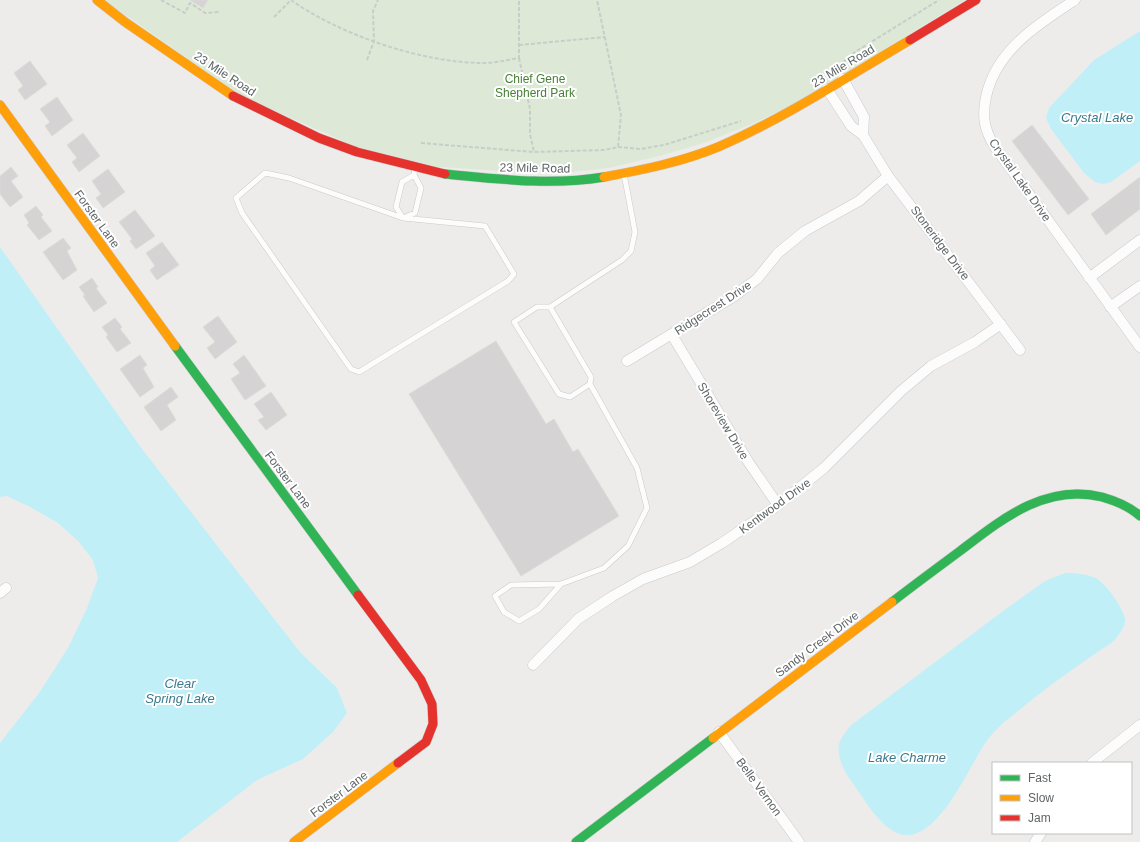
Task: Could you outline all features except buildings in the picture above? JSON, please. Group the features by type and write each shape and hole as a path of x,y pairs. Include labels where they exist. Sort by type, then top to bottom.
{"street":[{"name":"23 Mile Road","path":"97,0 125,22 239,100 319,138 414,171 504,180 565,182 624,174 678,160 718,147 798,107 976,0"},
{"name":"Crystal Lake Drive","path":"1075,0 1034,27 1005,56 994,72 987,91 984,118 990,139 995,147 1140,347"},
{"path":"843,79 864,117 863,135"},
{"name":"Stoneridge Drive","path":"827,89 851,126 863,135 888,176 1020,350"},
{"name":"Forster Lane","path":"0,105 239,435 422,680 433,702 434,725 426,742 294,842"},
{"name":"Ridgecrest Drive","path":"627,361 733,297 757,279 778,253 805,231 859,201 888,176"},
{"path":"1089,278 1140,240"},
{"path":"1110,307 1140,286"},
{"name":"Kentwood Drive","path":"533,665 578,619 613,596 643,579 690,562 722,543 778,505 824,468 901,391 931,366 975,342 1001,324"},
{"name":"Shoreview Drive","path":"672,335 748,463 778,505"},
{"name":"Sandy Creek Drive","path":"576,842 719,732 1011,513 1031,502 1050,496 1086,493 1122,503 1134,510 1140,516"},
{"path":"1093,762 1140,725"},
{"name":"Belle Vernon","path":"719,732 799,842"}],"lane":[{"path":"403,218 396,207 398,195 402,182 414,171 421,188 419,199 415,213 403,218 289,178 265,173 236,198 242,213 351,369 359,372 508,281 514,274 485,226 403,218"},
{"path":"590,384 570,397 560,394 514,322 537,307 550,307 622,260 630,251 635,232 624,174"},
{"path":"550,307 588,370 591,377 590,384 637,468 647,508 628,546 604,568 561,584 510,585 495,596 504,612 519,621 539,609 561,584"}],"path":[{"path":"161,0 185,12 190,3 204,13 219,12"},
{"path":"274,17 291,0 339,27 374,41 432,57 483,63 519,58"},
{"path":"367,60 374,41 373,11 378,0"},
{"path":"519,0 519,58 530,109 530,134 534,152"},
{"path":"598,0 621,115 618,147"},
{"path":"832,71 856,52 939,0"},
{"path":"519,45 605,37"},
{"path":"421,143 534,152 604,150 618,147 641,149 664,145 746,119"}],"green space":[{"name":"Chief Gene Shepherd Park","path":"104,0 965,0 796,103 754,123 704,143 609,168 572,172 518,172 438,167 357,147 241,96"}],"water":[{"name":"Crystal Lake","path":"1140,31 1140,161 1111,182 1103,184 1095,182 1084,173 1051,129 1046,118 1049,108 1094,60"},
{"name":"Clear Spring Lake","path":"0,247 142,449 300,652 337,688 347,713 333,732 303,759 257,780 177,842 0,842 0,743 39,693 68,648 87,608 98,578 93,560 78,541 58,523 7,496 0,497"},
{"name":"Lake Charme","path":"1065,573 1081,574 1096,578 1105,586 1115,598 1125,617 1125,622 1121,632 1114,641 1045,690 1012,715 997,729 984,745 954,797 933,822 922,831 911,835 901,835 892,831 876,816 846,772 839,757 839,746 842,737 850,726 1007,608 1045,581"}],"traffic: fast":[{"path":"445,174 524,181 564,181 604,177"},
{"path":"175,346 358,595"},
{"path":"892,602 992,527 1009,516 1044,499 1062,495 1082,494 1102,497 1122,504 1140,516"},
{"path":"576,842 713,738"}],"traffic: slow":[{"path":"97,0 125,22 233,96"},
{"path":"604,177 676,161 718,147 743,136 792,110 910,40"},
{"path":"0,105 175,346"},
{"path":"713,738 892,602"},
{"path":"294,842 398,763"}],"traffic: jam":[{"path":"910,40 976,0"},
{"path":"233,96 319,138 357,152 445,174"},
{"path":"358,595 421,680 432,704 433,724 426,742 398,763"}]}
